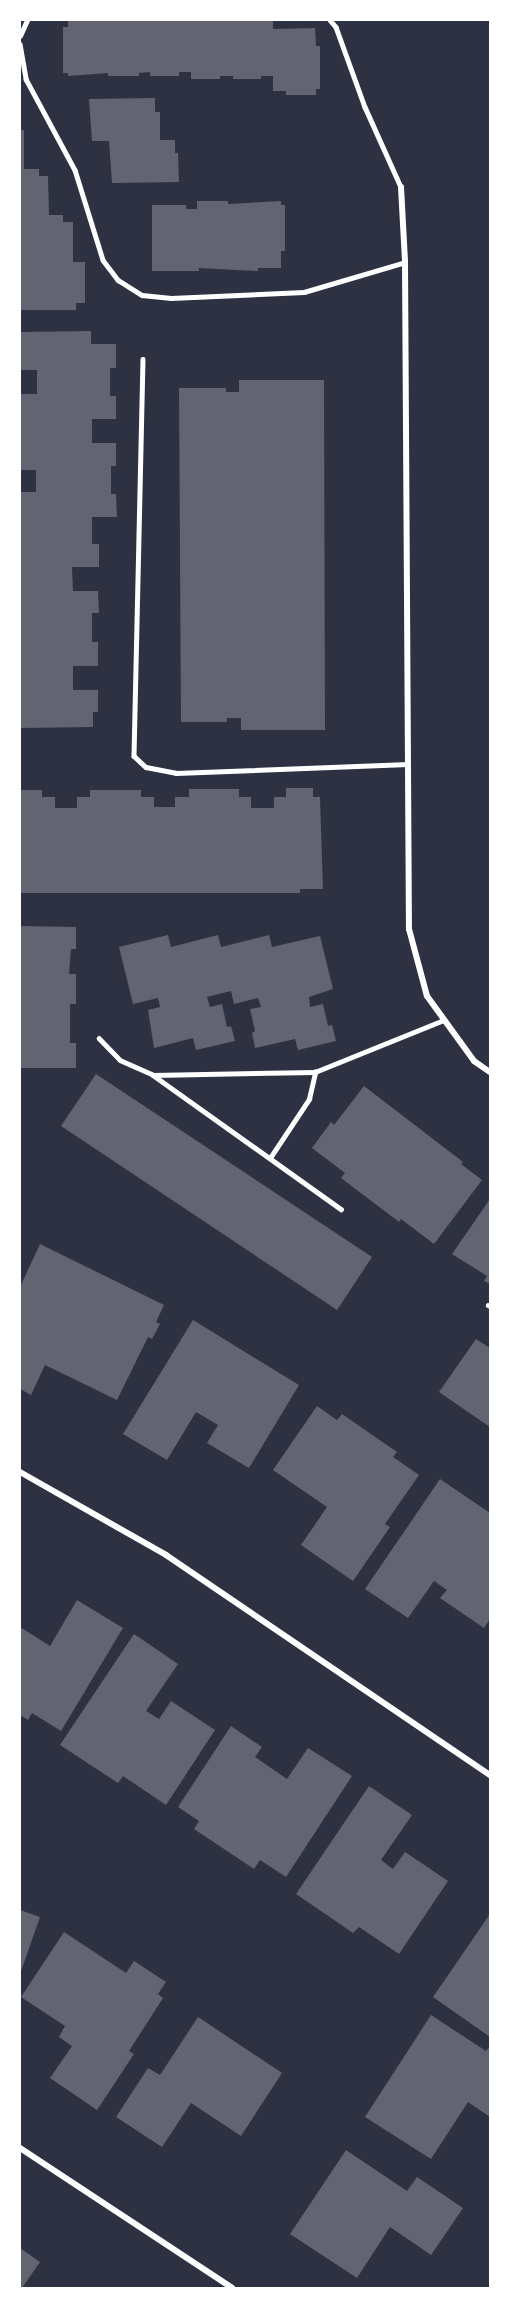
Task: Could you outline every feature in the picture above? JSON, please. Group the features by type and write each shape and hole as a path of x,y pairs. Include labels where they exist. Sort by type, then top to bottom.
{"street":[{"path":"401,186 405,262 409,930 427,996 474,1061 490,1072"},
{"path":"20,1472 166,1555 490,1775"},
{"path":"20,2148 232,2289"}],"lane":[{"path":"20,36 27,20"},
{"path":"330,20 336,27 365,107 401,186"},
{"path":"20,44 26,79 75,170 103,260 118,280 142,295 171,298 304,292 405,262"},
{"path":"143,359 134,756 146,767 176,772 408,764"},
{"path":"153,1075 315,1072 444,1020"},
{"path":"99,1038 120,1060 153,1075 341,1209"},
{"path":"270,1158 309,1099 315,1072"}],"building":[{"path":"68,20 273,20 273,29 315,28 316,46 320,46 320,89 316,89 316,95 286,95 286,91 273,91 273,76 261,76 261,79 233,79 233,76 220,76 220,79 191,79 191,72 179,72 179,76 150,76 150,72 139,73 139,76 108,76 108,73 68,76 68,73 63,73 63,27 68,27"},
{"path":"155,98 155,112 160,112 160,140 175,140 179,182 112,183 109,141 92,141 89,99"},
{"path":"20,130 24,130 24,169 39,169 39,176 48,176 49,215 63,215 63,222 73,222 73,262 85,262 85,303 76,303 76,310 21,310"},
{"path":"197,201 228,201 228,204 281,201 281,205 285,205 285,251 281,251 281,268 258,268 258,271 199,268 199,271 152,271 152,205 186,205 186,209 197,209"},
{"path":"91,331 91,344 116,344 116,368 110,368 110,396 116,396 116,419 92,419 92,443 116,443 116,466 111,466 111,494 116,494 117,517 92,517 92,544 99,544 99,567 72,567 73,591 98,591 99,613 92,613 92,642 98,642 98,666 73,666 73,690 98,690 98,712 93,712 93,727 20,728 20,492 36,492 36,470 20,470 20,394 37,394 37,370 20,370 20,332"},
{"path":"239,380 324,380 325,730 241,730 241,718 227,718 227,722 181,722 179,388 226,388 226,392 239,392"},
{"path":"286,788 313,788 313,797 320,797 323,889 300,889 300,893 20,893 20,790 42,790 42,797 55,797 55,808 77,808 77,797 90,797 90,790 141,790 141,797 154,797 154,807 175,807 175,797 189,797 189,789 239,789 239,797 251,797 251,808 274,808 274,797 286,797"},
{"path":"20,926 76,927 76,949 71,949 69,974 76,974 76,1004 70,1004 70,1043 76,1043 76,1068 20,1068"},
{"path":"168,935 171,947 218,935 221,947 269,935 272,947 320,936 333,989 309,997 310,1007 323,1004 328,1026 332,1025 336,1041 298,1050 295,1039 255,1048 252,1033 255,1031 250,1009 261,1007 258,998 234,1004 231,991 207,997 210,1007 222,1004 227,1027 231,1026 235,1041 196,1050 193,1038 154,1048 148,1010 160,1007 158,998 133,1004 119,947"},
{"path":"96,1074 372,1257 337,1310 61,1126"},
{"path":"364,1086 463,1162 461,1164 482,1180 434,1244 401,1219 399,1222 341,1178 345,1173 312,1148 331,1122 334,1125"},
{"path":"490,1199 490,1284 484,1281 487,1276 452,1254"},
{"path":"40,1244 164,1305 156,1322 160,1324 152,1339 148,1337 117,1400 45,1365 31,1395 20,1389 20,1287"},
{"path":"193,1320 299,1385 249,1468 207,1443 218,1425 196,1412 167,1460 123,1434"},
{"path":"476,1339 490,1348 490,1427 439,1392"},
{"path":"317,1406 337,1420 342,1414 397,1452 393,1457 419,1475 385,1524 390,1527 353,1581 301,1545 327,1507 273,1470"},
{"path":"440,1479 490,1513 490,1619 484,1628 440,1598 447,1590 434,1581 408,1618 365,1589"},
{"path":"77,1600 123,1628 61,1731 32,1713 28,1720 20,1715 20,1627 50,1646"},
{"path":"134,1634 178,1664 146,1711 159,1719 171,1701 215,1730 166,1805 123,1776 118,1783 60,1745"},
{"path":"231,1726 262,1747 255,1757 287,1779 308,1748 352,1776 286,1877 260,1860 254,1869 194,1829 199,1821 178,1807"},
{"path":"369,1786 412,1815 381,1860 393,1869 405,1852 448,1881 399,1954 359,1927 353,1933 296,1894"},
{"path":"20,1910 40,1917 20,1974"},
{"path":"490,1914 490,2037 433,1997"},
{"path":"64,1932 126,1973 134,1961 166,1982 158,1994 163,1998 129,2051 134,2054 97,2110 50,2078 72,2046 59,2037 65,2026 21,1997"},
{"path":"431,2015 486,2051 488,2048 490,2050 490,2117 468,2102 431,2159 365,2117"},
{"path":"198,2017 282,2073 241,2136 191,2103 162,2147 116,2117 148,2068 160,2075"},
{"path":"346,2150 407,2191 417,2177 463,2208 431,2255 390,2227 357,2278 290,2234"},
{"path":"20,2248 40,2262 22,2288 20,2288"}]}
